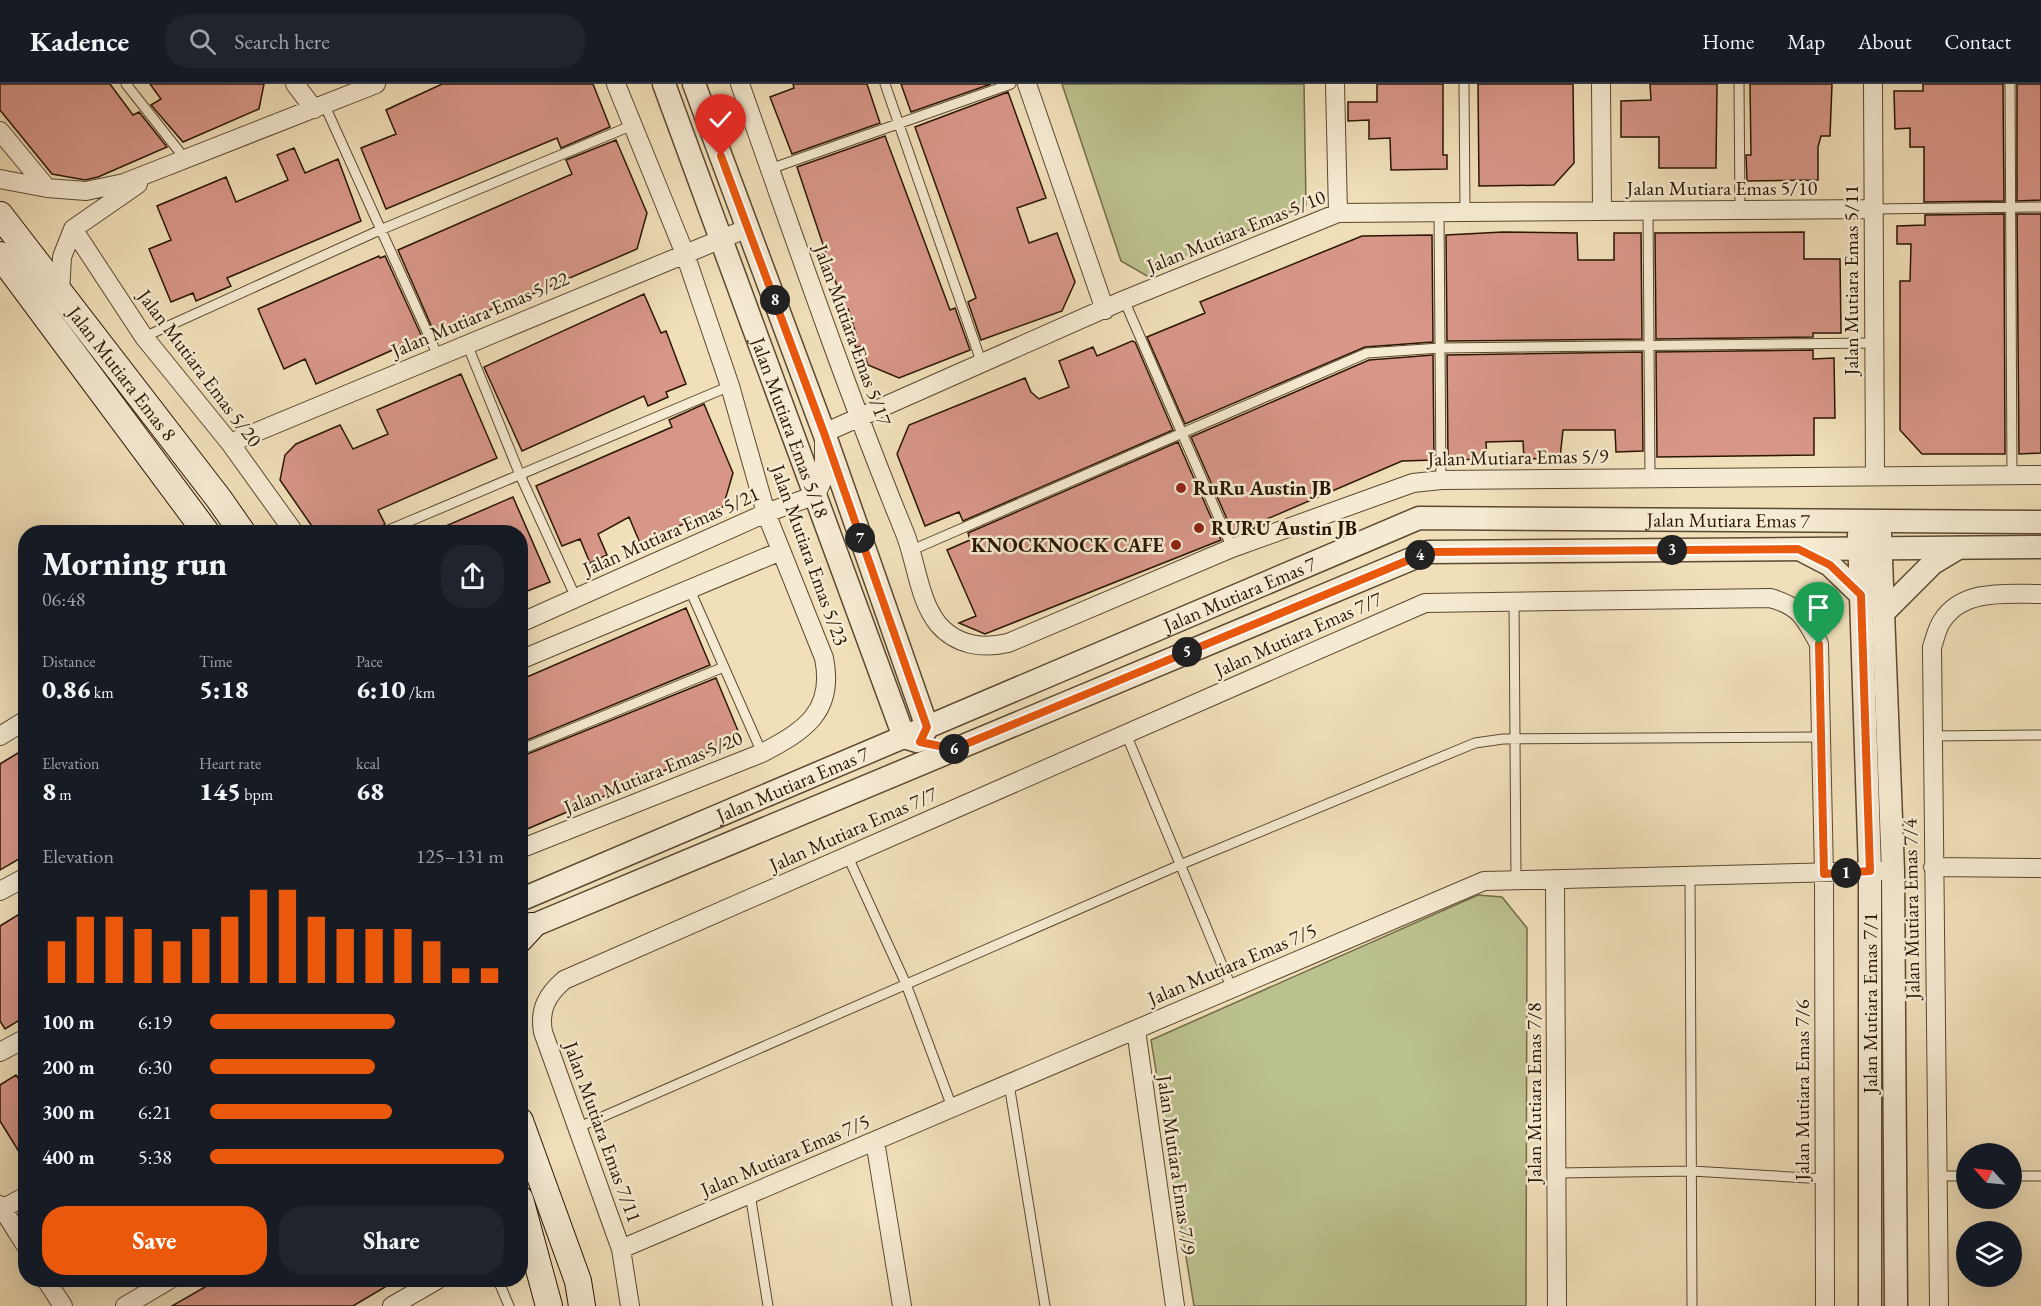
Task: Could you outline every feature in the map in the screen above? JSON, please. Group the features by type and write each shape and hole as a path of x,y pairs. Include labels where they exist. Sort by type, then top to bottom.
{"main road":[{"name":"Jalan Mutiara Emas 8","path":"0,215 237,525"},
{"name":"Jalan Mutiara Emas 8","path":"0,255 201,525"},
{"path":"528,1143 578,1281 582,1306"},
{"path":"528,1229 549,1306"}],"street":[{"path":"295,84 320,107"},
{"path":"0,178 47,188 86,191 154,173 376,84"},
{"name":"Jalan Mutiara Emas 5/23","path":"616,84 685,254 730,386 766,513 826,670 821,705 800,733"},
{"name":"Jalan Mutiara Emas 5/18","path":"664,84 723,238 816,495 917,735"},
{"name":"Jalan Mutiara Emas 5/18","path":"694,84 824,433 917,735"},
{"name":"Jalan Mutiara Emas 5/17","path":"740,84 858,418 912,550 926,600"},
{"path":"1027,84 1105,310"},
{"path":"1335,84 1338,213"},
{"path":"1601,84 1602,211"},
{"name":"Jalan Mutiara Emas 5/11","path":"1873,84 1875,476"},
{"path":"0,131 47,188"},
{"path":"60,293 62,257 73,229 154,173"},
{"name":"Jalan Mutiara Emas 5/10","path":"824,433 1124,300 1338,213 1874,209"},
{"name":"Jalan Mutiara Emas 5/22","path":"230,443 748,228"},
{"name":"Jalan Mutiara Emas 5/20","path":"73,229 144,337 230,443 289,525"},
{"path":"816,495 825,472 824,433"},
{"name":"Jalan Mutiara Emas 5/9","path":"926,600 931,614 946,632 972,645 993,646 1008,643 1232,548 1407,485 1441,480 2041,475"},
{"name":"Jalan Mutiara Emas 5/21","path":"528,619 766,513 816,495"},
{"name":"Jalan Mutiara Emas 7","path":"528,897 917,735 1419,518 2041,522"},
{"name":"Jalan Mutiara Emas 7/1","path":"1869,521 1870,549 1883,613 1893,871 1896,1306"},
{"path":"1883,613 1933,563 1959,547"},
{"name":"Jalan Mutiara Emas 7","path":"528,930 894,773 1428,552 2041,547"},
{"path":"1798,549 1830,565 1861,595"},
{"name":"Jalan Mutiara Emas 7/1","path":"1870,549 1861,595 1870,871 1870,1306"},
{"path":"528,657 781,552"},
{"name":"Jalan Mutiara Emas 7/4","path":"1939,1306 1932,647 1942,621 1958,604 1982,595 2041,594"},
{"name":"Jalan Mutiara Emas 7/7","path":"564,980 1425,603 1770,598 1787,603 1803,614 1819,644 1824,874"},
{"path":"0,736 18,725"},
{"name":"Jalan Mutiara Emas 5/20","path":"528,846 762,753 800,733"},
{"path":"894,773 917,735 954,749"},
{"path":"1933,867 2041,868"},
{"name":"Jalan Mutiara Emas 7/5","path":"621,1249 1484,880 1893,871"},
{"name":"Jalan Mutiara Emas 7/6","path":"1824,874 1825,1306"},
{"name":"Jalan Mutiara Emas 7/8","path":"1555,879 1557,1306"},
{"path":"0,891 18,881"},
{"name":"Jalan Mutiara Emas 7/11","path":"564,980 547,997 541,1021 621,1249 630,1306"},
{"name":"Jalan Mutiara Emas 7/9","path":"1136,1030 1175,1306"},
{"path":"0,1052 18,1042"},
{"path":"875,1141 902,1306"},
{"path":"18,1200 1,1208 18,1234"},
{"path":"51,1287 63,1306"},
{"path":"125,1306 157,1287"},
{"path":"392,1306 425,1287"}],"lane":[{"path":"126,84 186,160"},
{"path":"885,84 982,364"},
{"path":"770,170 1011,84"},
{"path":"1464,84 1465,213"},
{"path":"1739,84 1740,210"},
{"path":"2010,84 2012,475"},
{"path":"320,107 438,356"},
{"path":"144,337 380,230 633,125"},
{"path":"1874,209 2041,207"},
{"path":"1648,211 1650,477"},
{"path":"1439,213 1441,480"},
{"path":"1124,300 1232,548"},
{"path":"912,550 1362,355 1440,348 1874,343"},
{"path":"467,344 520,475 576,598"},
{"path":"401,525 730,386"},
{"path":"690,590 762,753"},
{"path":"1514,601 1515,880"},
{"path":"528,747 724,667"},
{"path":"1126,734 1232,988"},
{"path":"1932,736 2041,735"},
{"path":"579,1127 1182,864 1475,743 1515,739 1821,737"},
{"path":"848,856 906,984 952,1107"},
{"path":"1690,877 1692,1306"},
{"path":"1009,1084 1046,1306"},
{"path":"1557,1173 1692,1171 1825,1179"},
{"path":"1937,1176 1956,1176"},
{"path":"2022,1176 2041,1176"},
{"path":"750,1194 768,1306"},
{"path":"501,1287 509,1306"}],"green space":[{"path":"1062,84 1304,84 1306,205 1147,276 1121,261"},
{"path":"1478,895 1502,897 1527,928 1526,1306 1194,1306 1151,1040"}],"building":[{"path":"0,84 110,84 133,115 139,112 167,147 98,177 85,180 52,174 0,110"},
{"path":"150,84 264,84 259,109 183,142 151,105 161,99"},
{"path":"442,84 593,84 610,127 561,148 557,138 386,209 361,148 396,134 386,110"},
{"path":"793,84 867,84 880,123 792,154 770,97 794,88"},
{"path":"901,84 991,84 911,112"},
{"path":"1377,84 1443,84 1443,155 1447,155 1447,169 1391,170 1390,138 1369,139 1369,120 1348,121 1348,102 1377,102"},
{"path":"1478,84 1573,84 1574,163 1554,185 1479,186"},
{"path":"1650,84 1717,84 1716,168 1659,168 1659,137 1621,137 1621,101 1651,100"},
{"path":"1750,84 1832,84 1830,136 1821,136 1818,147 1818,180 1747,181 1746,155 1751,155"},
{"path":"1923,84 2003,84 2004,201 1924,202 1924,147 1910,147 1910,128 1895,129 1894,91 1923,91"},
{"path":"2017,84 2041,84 2041,200 2017,201"},
{"path":"1008,92 1046,198 1017,208 1029,243 1057,233 1075,282 1062,311 981,340 968,302 976,298 915,127"},
{"path":"885,136 950,310 955,308 970,350 899,378 868,365 861,346 856,348 851,335 856,334 848,309 845,310 797,167"},
{"path":"616,140 647,213 637,249 438,333 434,332 398,250 572,174 566,160"},
{"path":"294,148 305,173 338,159 361,221 227,278 231,286 196,301 193,293 171,302 149,249 171,240 157,206 226,177 236,202 288,180 277,155"},
{"path":"2004,214 2005,454 1922,454 1900,430 1900,281 1910,281 1911,244 1897,244 1897,226 1925,225 1925,215"},
{"path":"2017,214 2041,214 2041,453 2019,454"},
{"path":"1503,232 1577,233 1578,260 1614,260 1614,233 1641,233 1642,339 1447,341 1446,235"},
{"path":"1804,232 1804,259 1840,259 1841,333 1813,333 1813,337 1656,339 1655,233"},
{"path":"1432,235 1433,342 1365,347 1185,424 1147,337 1205,313 1200,302 1362,236"},
{"path":"379,256 380,258 385,256 422,337 316,384 305,359 284,369 258,309"},
{"path":"644,294 661,333 666,331 686,384 666,392 668,397 648,406 644,396 522,451 484,367"},
{"path":"1132,341 1135,342 1173,430 963,521 959,512 925,526 897,454 909,425 1025,378 1031,392 1039,399 1069,387 1059,361 1093,347 1097,356"},
{"path":"1813,350 1813,359 1834,358 1835,418 1814,418 1814,455 1657,457 1656,352"},
{"path":"1642,352 1643,451 1616,452 1615,430 1563,430 1560,458 1524,459 1523,441 1486,442 1487,459 1448,460 1447,355"},
{"path":"1433,355 1434,460 1402,461 1267,519 1269,523 1234,535 1191,437 1369,360"},
{"path":"461,374 497,458 378,510 384,525 311,525 280,480 285,455 296,444 340,425 353,449 388,434 377,410"},
{"path":"704,404 733,473 723,507 640,543 629,517 598,534 607,555 590,563 580,539 562,546 536,486 672,427 669,420"},
{"path":"1178,442 1221,540 985,634 959,623 976,616 947,550 970,540 968,533"},
{"path":"513,497 525,525 448,525"},
{"path":"528,531 550,582 528,591"},
{"path":"686,608 710,665 528,740 528,677"},
{"path":"716,678 741,738 528,829 528,754"},
{"path":"18,753 18,860 0,870 0,764"},
{"path":"18,915 18,1021 5,1029 0,1021 0,926"},
{"path":"16,1075 18,1078 18,1150 0,1121 0,1085"},
{"path":"205,1287 385,1287 353,1306 172,1306"}],"place":[{"name":"RuRu Austin JB","path":"1181,488"},
{"name":"RURU Austin JB","path":"1199,528"},
{"name":"KNOCKNOCK CAFE","path":"1176,545"}],"route":[{"path":"721,156 824,433 927,727 920,742 954,749 1428,552 1798,549 1830,565 1861,595 1870,871 1824,874 1819,644"}]}
